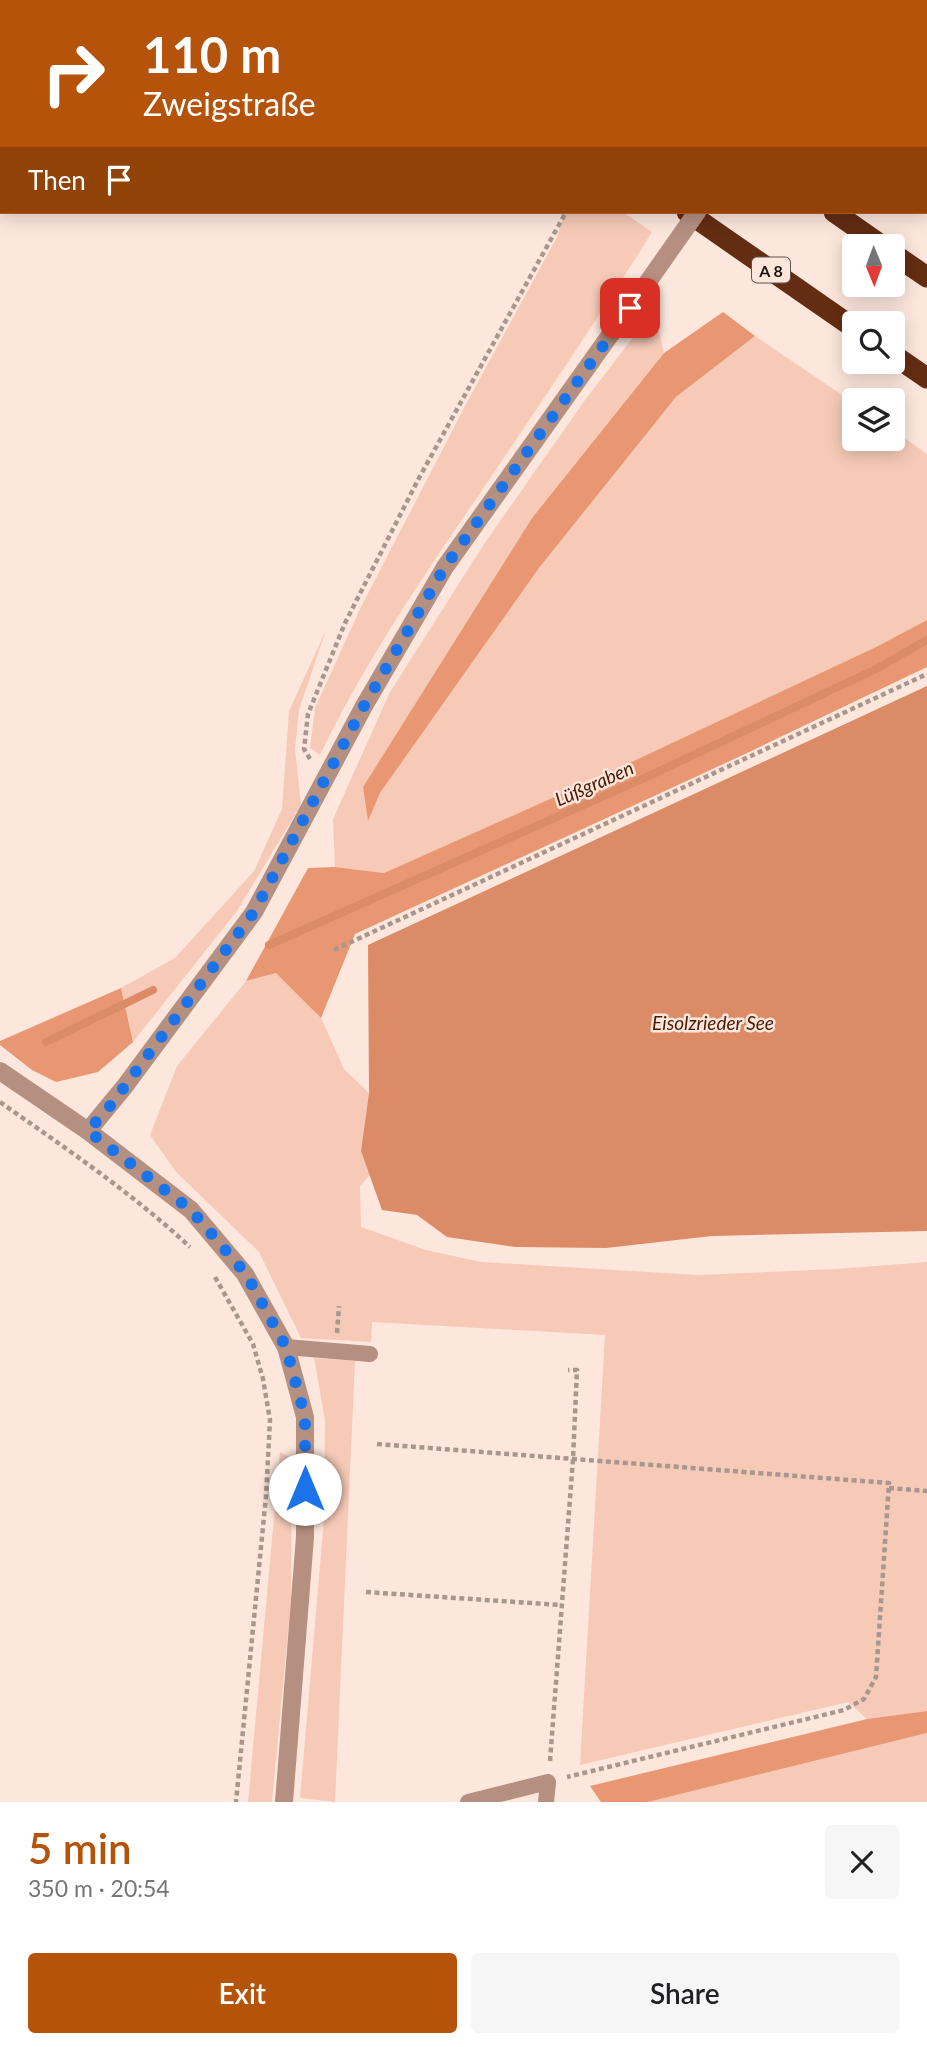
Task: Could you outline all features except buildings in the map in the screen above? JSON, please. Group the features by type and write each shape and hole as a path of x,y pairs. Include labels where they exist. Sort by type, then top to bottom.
{"highway":[{"name":"A 8","path":"690,214 842,320"},
{"path":"837,214 865,234"},
{"path":"905,262 927,277"},
{"path":"905,363 927,378"}],"street":[{"path":"88,1131 111,1105 254,912 364,706 445,567 696,214"},
{"path":"0,1071 88,1131 191,1210 246,1274 286,1347 305,1417 305,1537 284,1802"}],"lane":[{"path":"286,1347 370,1354"},
{"path":"468,1802 548,1782 546,1802"}],"path":[{"path":"323,781 304,749 308,714 345,623 419,478 565,214"},
{"path":"334,950 927,674"},
{"path":"0,1102 159,1218 195,1252"},
{"path":"210,1269 253,1344 263,1379 270,1420 266,1496 236,1802"},
{"path":"377,1444 573,1459 889,1483 876,1677 864,1699 844,1710 548,1782 573,1459 578,1370 568,1370"},
{"path":"888,1488 927,1491"},
{"path":"366,1592 561,1605"}],"shaded area":[{"path":"564,214 626,214 652,232 572,357 399,614 320,755 310,748 315,708 360,609 465,406 557,237"},
{"path":"654,310 664,353 532,518 363,787 368,819 380,793 539,568 676,397 755,336 842,395 842,451 905,451 905,438 927,454 927,620 876,647 608,773 384,873 335,867 333,819 390,692 486,541 585,400"},
{"path":"723,312 755,336 676,397 539,568 380,793 368,821 363,787 532,518 664,353"},
{"path":"927,620 927,667 355,934 321,1018 276,973 246,981 308,868 335,867 384,873 608,773 876,647"},
{"path":"326,630 299,710 295,749 301,805 237,911 133,1042 121,988 175,958 254,871 282,809 289,711"},
{"path":"276,972 321,1018 344,1069 369,1093 361,1151 370,1175 360,1186 361,1227 426,1250 481,1262 698,1275 927,1262 927,1711 867,1719 848,1702 580,1765 605,1335 372,1322 371,1342 301,1338 259,1252 176,1172 150,1135 177,1066 246,981"},
{"path":"121,988 133,1042 98,1072 56,1082 32,1070 0,1045 0,1041"},
{"path":"314,1358 355,1361 335,1802 300,1798 324,1519 325,1420"},
{"path":"280,1452 292,1459 291,1600 272,1802 248,1802"},
{"path":"927,1711 927,1733 648,1802 601,1802 590,1786 867,1719"},
{"path":"927,1733 927,1802 648,1802"}],"water":[{"name":"Eisolzrieder See","path":"927,686 927,1231 712,1236 606,1248 515,1247 447,1237 417,1215 382,1210 361,1151 369,1093 368,945"}],"waterway":[{"name":"Lüßgraben","path":"269,945 651,775 876,669 927,640"},
{"path":"46,1042 153,990"}],"route":[{"path":"305,1489 305,1417 286,1347 246,1274 191,1210 88,1131 111,1105 254,912 364,706 445,567 630,308"}]}
